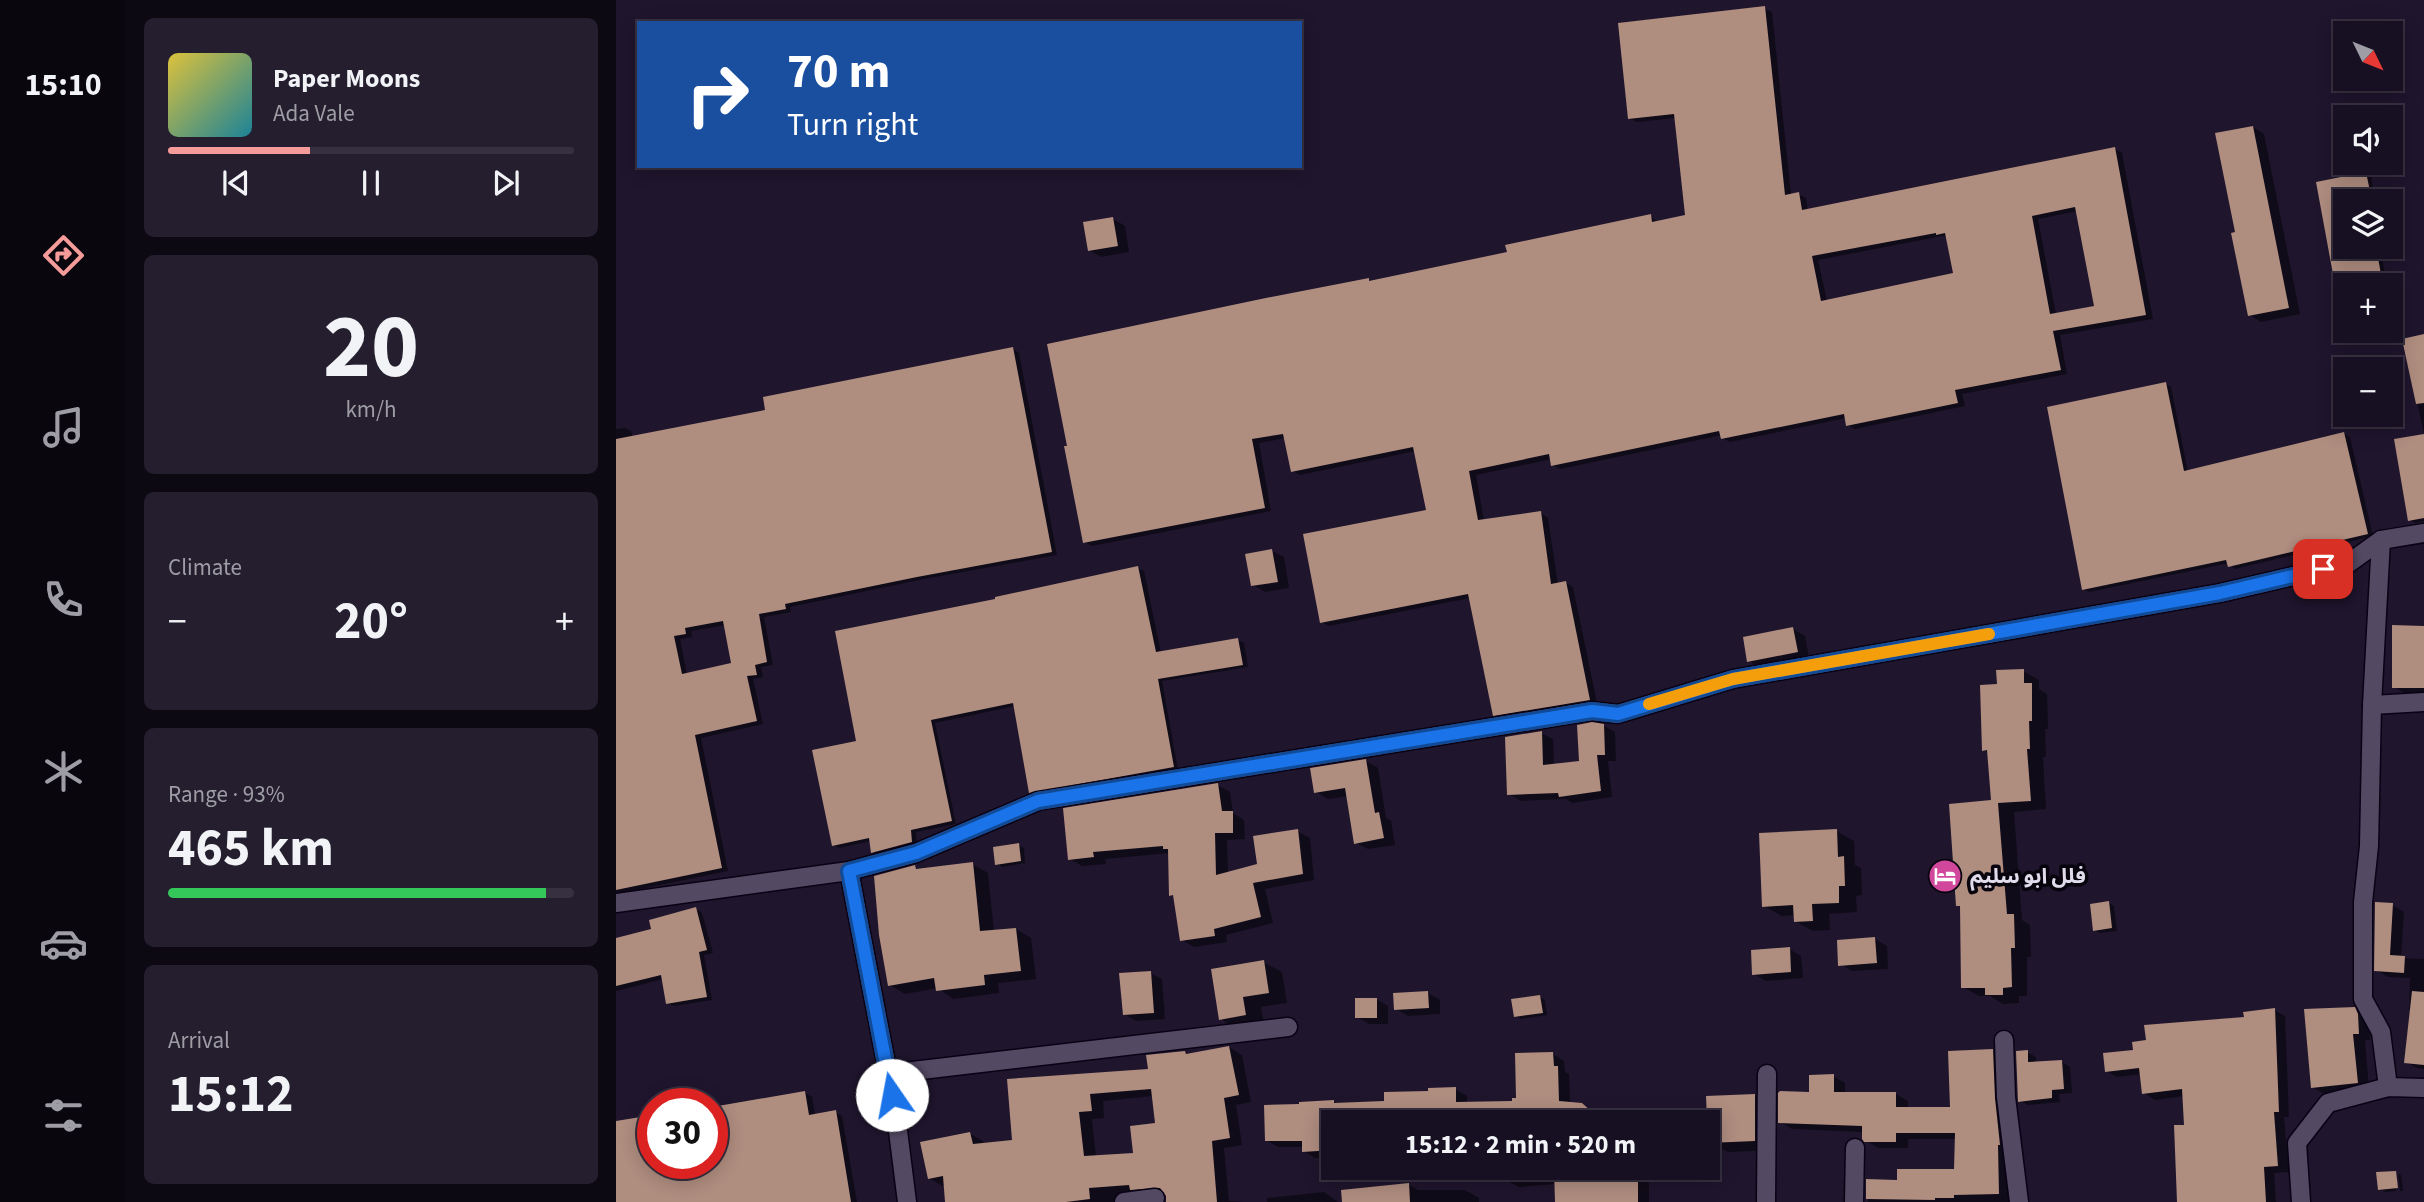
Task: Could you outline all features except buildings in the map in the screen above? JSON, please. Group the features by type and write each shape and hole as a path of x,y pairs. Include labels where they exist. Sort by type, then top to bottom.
{"street":[{"path":"616,903 849,871 916,853 1038,801 1592,711 1618,714 1733,679 2220,593 2348,563 2381,540 2424,533"},
{"path":"2381,540 2372,705 2369,846 2362,902 2363,999 2381,1032 2388,1087"},
{"path":"2372,705 2424,702"},
{"path":"849,871 896,1115 908,1202"},
{"path":"887,1074 1288,1027"},
{"path":"2004,1040 2006,1097 2019,1202"},
{"path":"1766,1202 1767,1074"},
{"path":"2301,1202 2297,1143 2328,1103 2388,1087 2424,1088"},
{"path":"1854,1202 1855,1148"},
{"path":"1124,1202 1155,1198"}],"slow traffic":[{"path":"1649,704 1733,679 1989,634"}],"place":[{"name":"فلل ابو سليم","path":"1945,876"}],"route":[{"path":"892,1095 849,871 916,853 1038,801 1592,711 1618,714 1733,679 2220,593 2323,569"}]}
